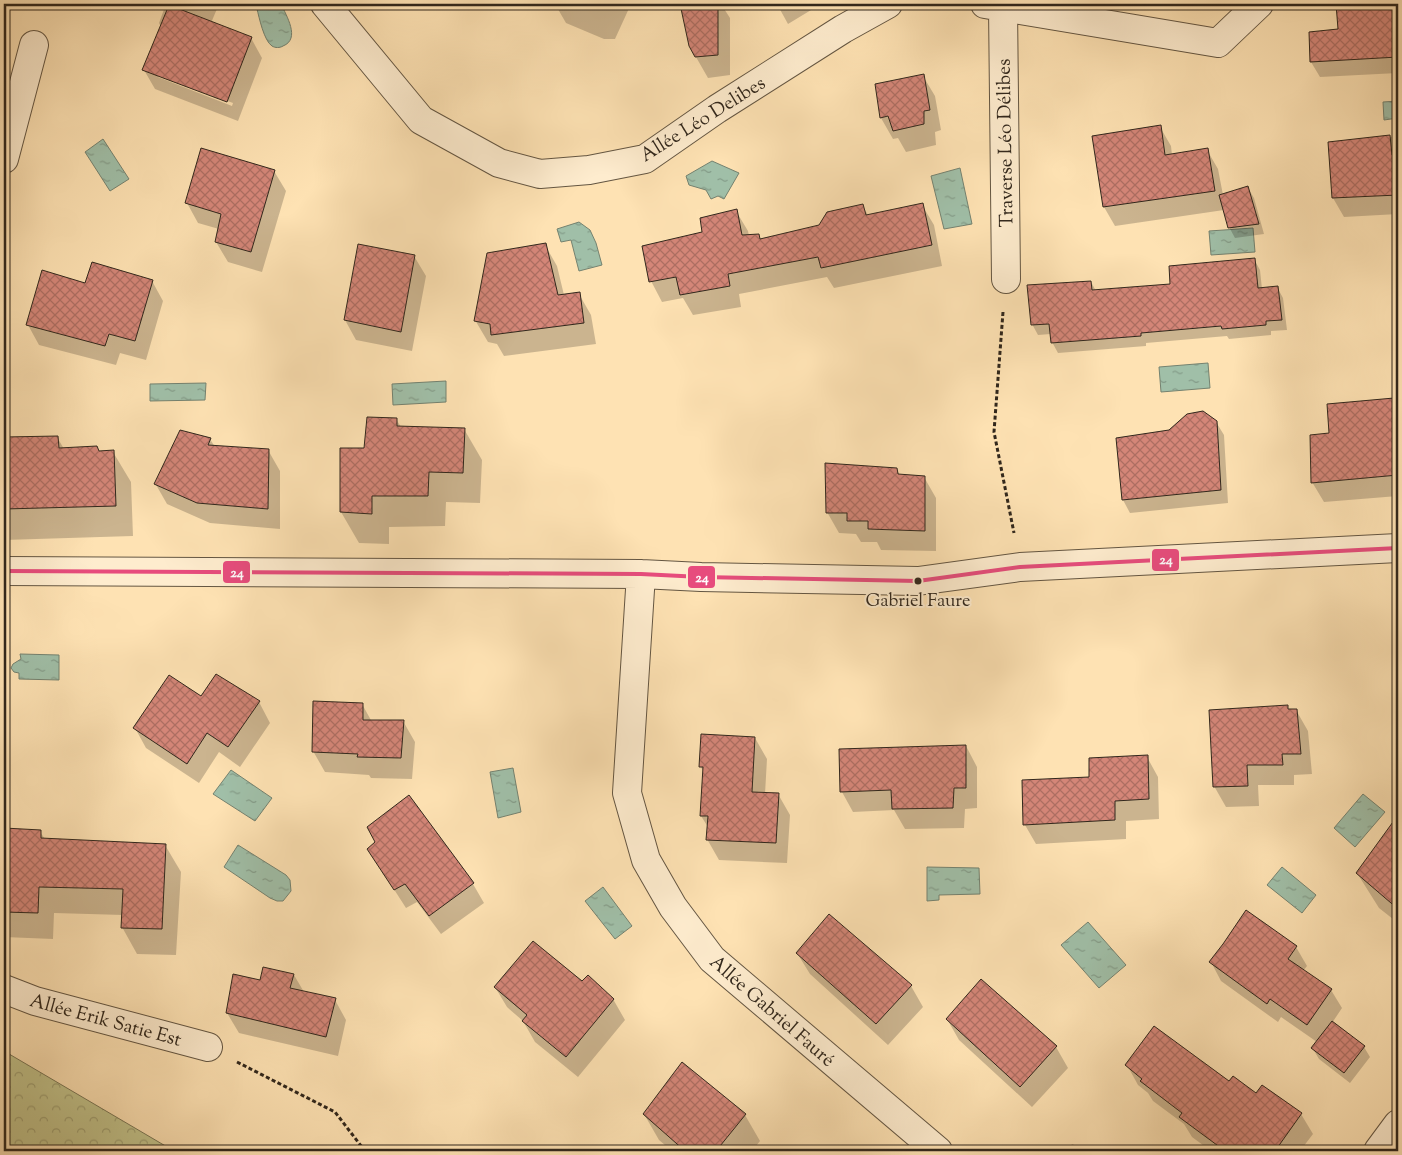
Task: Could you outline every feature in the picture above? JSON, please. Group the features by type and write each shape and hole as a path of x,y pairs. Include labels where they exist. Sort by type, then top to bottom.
{"street":[{"name":"Allée Léo Delibes","path":"325,4 421,120 499,163 540,174 589,170 645,159 843,29 888,4"},
{"path":"994,5 1218,43 1259,4"},
{"name":"Traverse Léo Délibes","path":"994,5 1006,279"},
{"path":"4,159 34,45"},
{"path":"4,572 641,574 701,577 918,580 1020,568 1398,548"},
{"name":"Allée Gabriel Fauré","path":"641,574 627,794 646,860 673,907 712,959 938,1151"},
{"name":"Allée Erik Satie Est","path":"4,989 35,1001 208,1047"},
{"path":"1378,1151 1398,1124"}],"path":[{"path":"1006,279 994,432 1020,568"},
{"path":"208,1047 335,1112 365,1151"}],"green space":[{"path":"4,1051 174,1151 4,1151"}],"water":[{"path":"256,4 281,4 291,27 292,33 288,43 278,48 273,47 269,43 262,29"},
{"path":"1398,101 1398,118 1384,120 1383,102"},
{"path":"103,139 129,179 110,191 85,152"},
{"path":"712,161 739,173 724,199 718,196 711,199 706,190 689,185 686,176"},
{"path":"960,168 972,224 944,229 931,176"},
{"path":"579,222 590,230 602,265 579,271 571,240 561,242 557,229"},
{"path":"1253,228 1255,252 1211,255 1209,231"},
{"path":"1208,363 1210,388 1161,392 1159,367"},
{"path":"446,381 446,402 393,405 392,384"},
{"path":"206,383 205,400 150,401 150,384"},
{"path":"20,654 59,655 59,680 19,679 19,673 14,672 11,668 13,664 21,659"},
{"path":"513,768 521,812 498,818 490,772"},
{"path":"231,770 272,798 255,821 213,794"},
{"path":"1363,794 1385,812 1355,847 1334,828"},
{"path":"238,845 286,875 290,880 291,891 283,901 270,898 224,867"},
{"path":"927,867 979,868 980,894 939,895 939,900 927,901"},
{"path":"1282,867 1316,895 1302,913 1267,885"},
{"path":"603,887 632,926 615,939 585,901"},
{"path":"1088,922 1126,965 1099,988 1061,945"}],"building":[{"path":"680,4 718,4 718,55 695,57 689,46"},
{"path":"1336,4 1395,4 1398,57 1310,62 1309,32 1338,29"},
{"path":"169,5 252,37 227,102 142,70"},
{"path":"924,74 930,110 924,111 924,124 893,131 888,116 880,118 875,84"},
{"path":"1161,125 1165,155 1208,148 1215,191 1103,207 1092,136"},
{"path":"1390,135 1392,155 1398,154 1398,195 1332,198 1328,142"},
{"path":"201,148 275,170 251,252 215,242 221,214 185,203"},
{"path":"1248,186 1259,224 1228,228 1219,195"},
{"path":"923,203 932,245 821,268 818,257 728,274 730,286 680,295 676,277 649,282 642,246 702,232 700,218 737,209 742,235 759,234 760,239 819,225 827,212 863,204 866,215"},
{"path":"546,243 558,295 580,292 584,323 491,335 490,324 474,321 487,253"},
{"path":"358,244 415,255 401,332 344,320"},
{"path":"1255,258 1258,288 1278,286 1282,320 1266,321 1266,325 1222,329 1221,326 1141,333 1141,336 1051,343 1049,324 1031,325 1027,285 1091,281 1092,290 1170,284 1169,266"},
{"path":"92,262 153,280 135,341 109,334 105,346 26,325 42,270 85,283"},
{"path":"1394,398 1398,442 1398,475 1311,483 1310,435 1329,433 1327,404"},
{"path":"1203,411 1217,421 1221,490 1122,500 1116,438 1169,430 1187,414"},
{"path":"367,417 397,418 397,426 465,428 463,473 429,472 428,496 372,496 372,514 340,512 340,448 364,448"},
{"path":"180,430 211,438 208,445 269,449 268,509 197,503 154,484"},
{"path":"58,436 59,448 97,446 99,451 114,450 116,506 4,509 4,437"},
{"path":"825,463 897,468 898,474 925,476 925,531 868,529 868,521 847,521 847,513 826,513"},
{"path":"216,674 260,701 228,747 207,733 187,764 133,728 169,675 201,696"},
{"path":"313,701 363,703 363,720 404,720 401,758 357,757 358,754 312,752"},
{"path":"1288,705 1288,709 1297,709 1301,754 1282,754 1283,765 1247,765 1248,786 1213,787 1209,710"},
{"path":"701,734 755,737 752,792 779,793 776,843 706,840 708,816 700,816 703,767 699,767"},
{"path":"966,745 966,788 954,788 953,808 892,809 891,790 840,792 839,749"},
{"path":"1148,755 1149,799 1115,801 1115,820 1023,825 1022,780 1089,777 1089,758"},
{"path":"409,795 474,883 429,916 405,884 394,890 367,849 375,842 367,827"},
{"path":"1398,815 1398,909 1356,873"},
{"path":"4,828 41,830 41,838 166,844 162,929 121,928 123,889 39,887 38,913 4,912"},
{"path":"1246,910 1297,946 1288,959 1332,989 1307,1025 1270,999 1267,1004 1209,962"},
{"path":"829,914 912,985 876,1024 796,953"},
{"path":"533,941 582,981 588,975 614,999 566,1057 522,1021 527,1015 494,987"},
{"path":"263,967 294,974 290,988 336,998 326,1037 226,1013 233,974 260,980"},
{"path":"981,979 1057,1046 1020,1087 946,1019"},
{"path":"1332,1021 1365,1046 1344,1073 1311,1048"},
{"path":"1154,1026 1229,1081 1233,1076 1256,1093 1262,1085 1302,1113 1275,1151 1225,1151 1179,1117 1182,1113 1140,1081 1142,1079 1125,1065"},
{"path":"682,1062 746,1114 716,1151 685,1151 643,1114"}],"transit line":[{"name":"24","path":"4,571 641,574 918,581 1020,567 1398,548"}],"place":[{"name":"Gabriel Faure","path":"918,581"}]}
